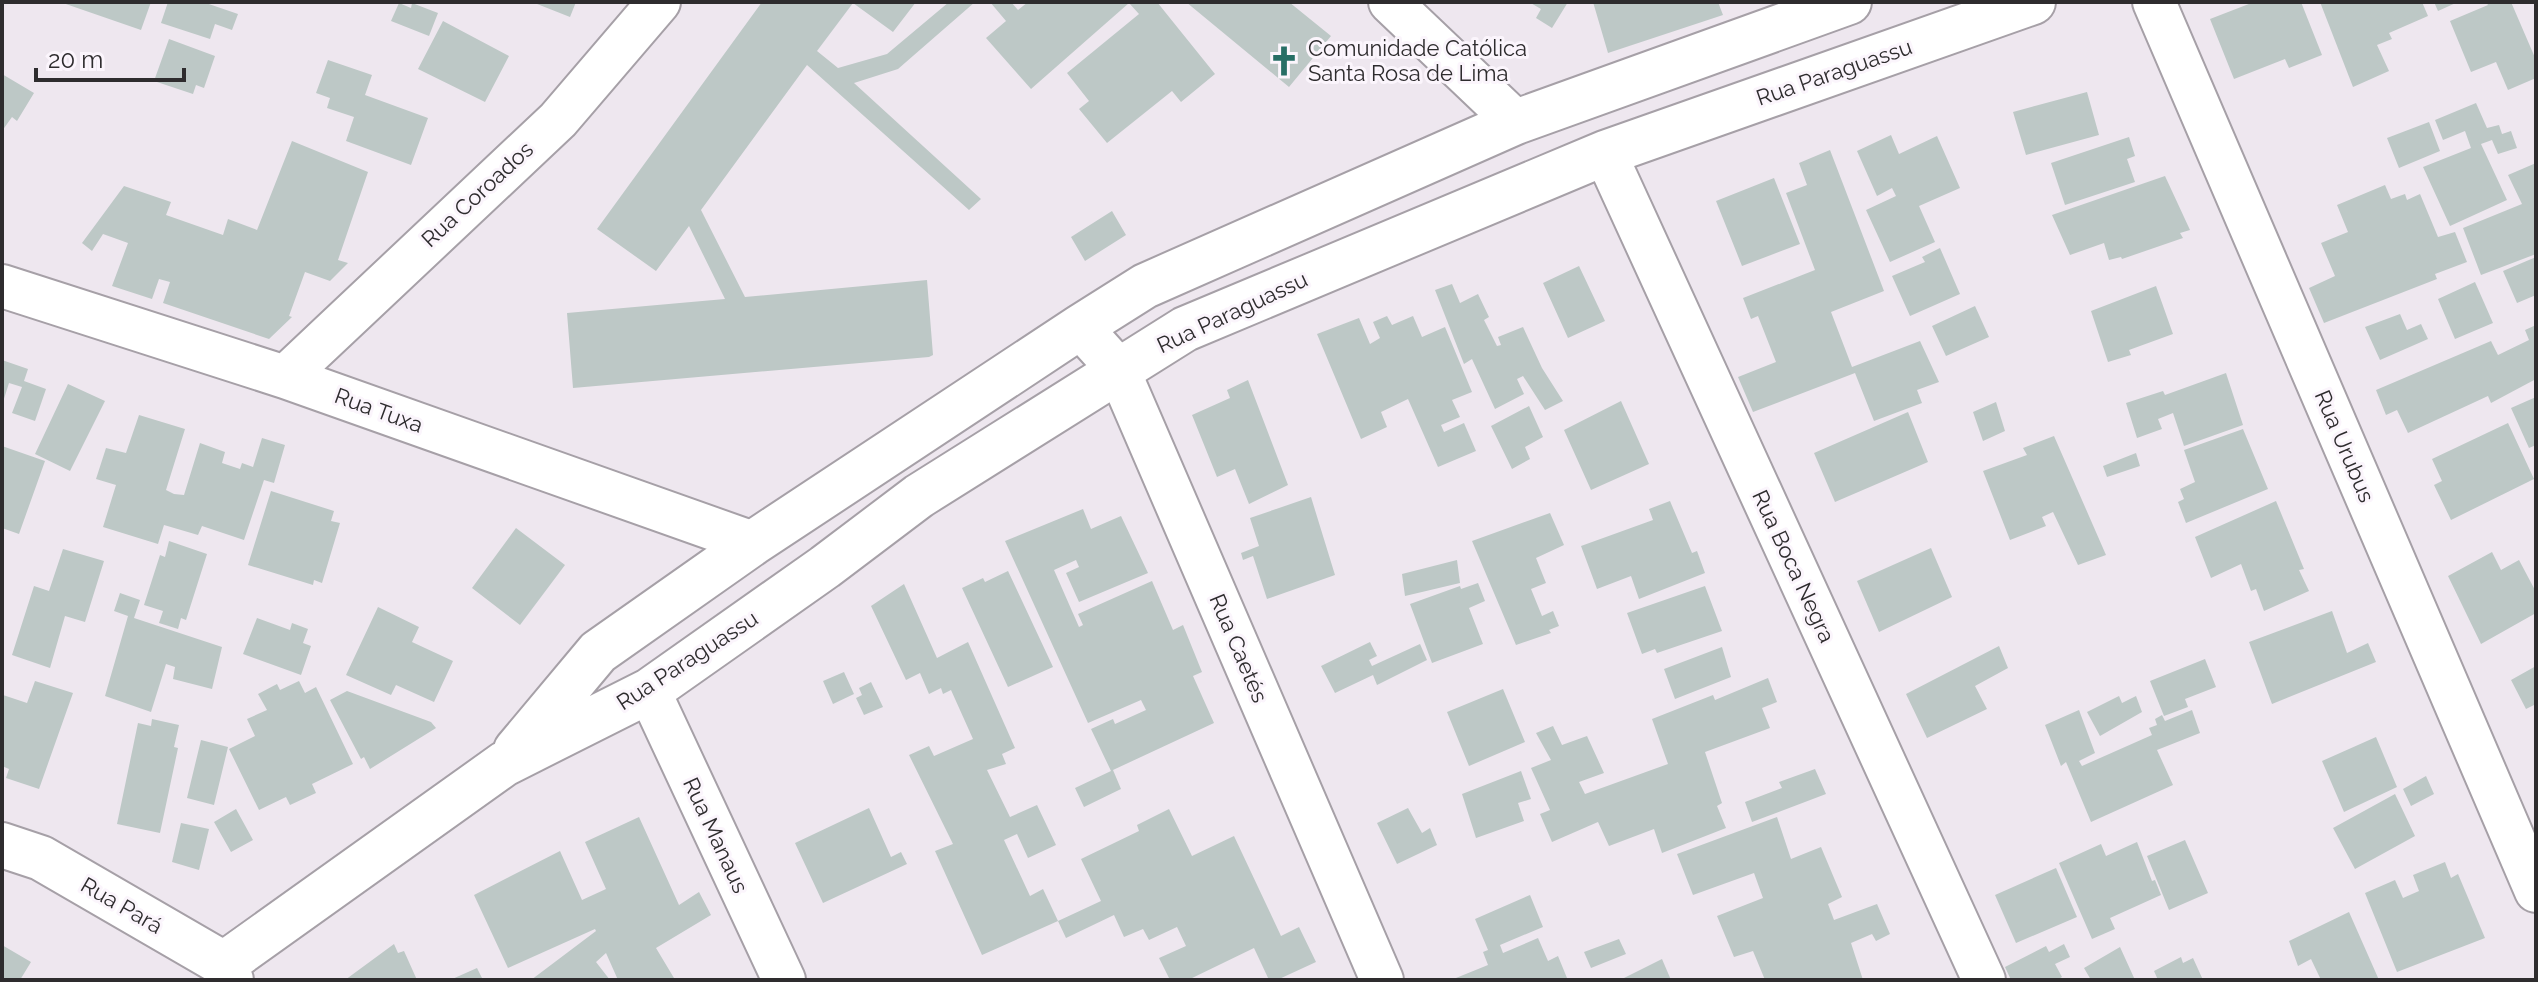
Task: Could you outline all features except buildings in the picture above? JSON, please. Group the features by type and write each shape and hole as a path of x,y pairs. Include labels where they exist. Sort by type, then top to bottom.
{"street":[{"name":"Rua Coroados","path":"285,377 558,120 659,2"},
{"path":"1390,2 1516,122"},
{"name":"Rua Paraguassu","path":"504,764 598,652 753,543 1145,286 1516,122 1849,2"},
{"name":"Rua Paraguassu","path":"217,975 504,764 649,691 825,567 919,496 1185,329 1605,153 2033,2"},
{"name":"Rua Urubus","path":"2154,2 2536,891"},
{"name":"Rua Boca Negra","path":"1605,153 1984,980"},
{"name":"Rua Tuxa","path":"2,286 285,377 753,543"},
{"name":"Rua Caetés","path":"1080,327 1118,369 1382,980"},
{"name":"Rua Manaus","path":"649,691 784,980"},
{"name":"Rua Pará","path":"2,845 41,858 217,975"}],"place":[{"name":"Comunidade Católica Santa Rosa de Lima","path":"1284,61"}]}
